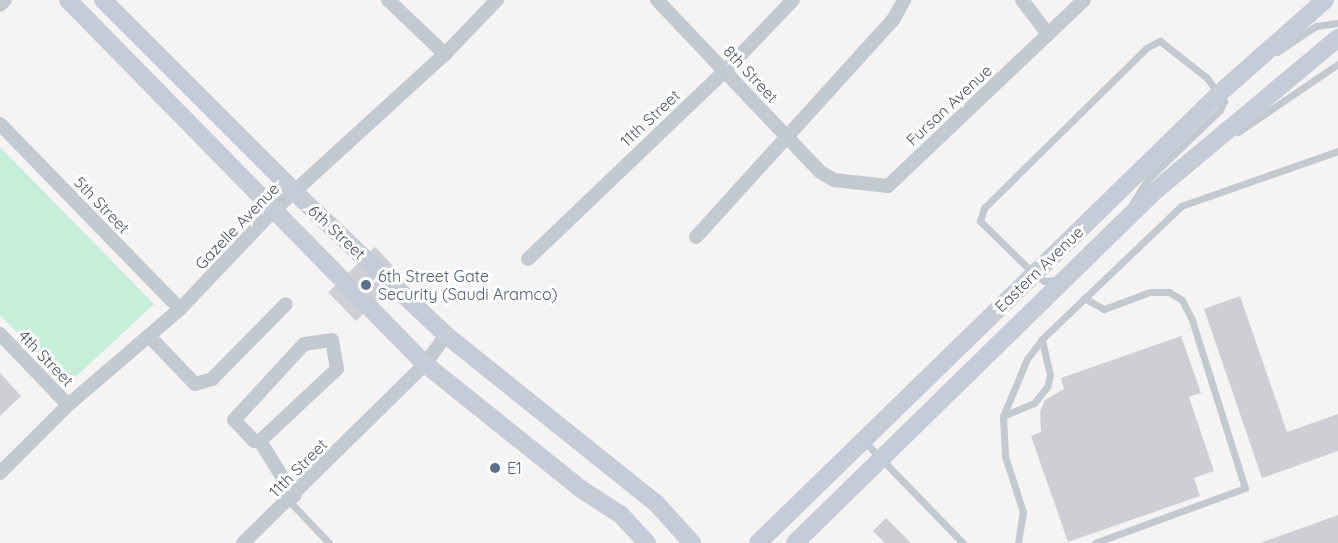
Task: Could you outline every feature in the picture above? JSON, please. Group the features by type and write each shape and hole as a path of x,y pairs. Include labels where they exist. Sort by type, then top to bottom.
{"main road":[{"name":"6th Street","path":"68,0 425,364 581,489 621,515 647,543"},
{"name":"6th Street","path":"103,0 294,191 446,335 656,503 692,543"},
{"name":"Eastern Avenue","path":"758,543 1248,66 1325,0"},
{"name":"Eastern Avenue","path":"795,543 1116,229 1192,160 1338,38"}],"street":[{"path":"0,5 5,0"},
{"path":"388,0 445,54"},
{"name":"Gazelle Avenue","path":"0,473 68,405 180,309 274,210 445,54 497,0"},
{"name":"8th Street","path":"657,0 819,171"},
{"name":"11th Street","path":"528,259 725,71 793,0"},
{"path":"696,237 789,138 893,20 904,0"},
{"path":"1022,0 1048,34"},
{"name":"Fursan Avenue","path":"819,171 834,180 888,186 1084,0"},
{"name":"5th Street","path":"0,124 180,309"},
{"path":"149,336 195,384 212,379 286,304"},
{"name":"4th Street","path":"0,333 68,405"},
{"name":"11th Street","path":"243,543 291,499 425,364 446,335"},
{"path":"332,340 337,369 260,441 254,441 234,420 304,344 332,340"},
{"path":"260,441 291,499"}],"lane":[{"path":"1248,66 1294,43 1316,26 1338,23"},
{"path":"1070,272 1048,281 1034,274 980,221 984,208 1146,48 1160,41 1221,92 1223,106 1147,180 1116,229"},
{"path":"1192,160 1338,64"},
{"path":"1018,543 1023,512 1005,456 1004,416 1027,359 1042,339 1181,206 1338,151"},
{"path":"1084,298 1104,309 1150,292 1169,292 1182,300 1192,320 1245,488 1095,543"},
{"path":"1004,416 1034,403 1047,387 1050,375 1042,339"},
{"path":"864,441 963,543"},
{"path":"291,499 329,543"}],"green space":[{"path":"0,147 154,304 68,384 0,315"}],"building":[{"name":"6th Street Gate Security (Saudi Aramco)","path":"375,247 403,276 356,321 328,292"},
{"path":"1240,296 1287,432 1338,414 1338,451 1262,478 1204,309"},
{"path":"1181,336 1201,393 1189,397 1214,471 1194,478 1200,496 1068,542 1031,436 1041,432 1040,412 1045,400 1064,389 1061,378"},
{"path":"0,373 21,396 0,416"},
{"path":"1338,515 1338,543 1260,543"},
{"path":"886,518 911,543 885,543 873,531"}],"place":[{"name":"6th Street Gate Security (Saudi Aramco)","path":"366,285"},
{"name":"E1","path":"495,468"}]}
